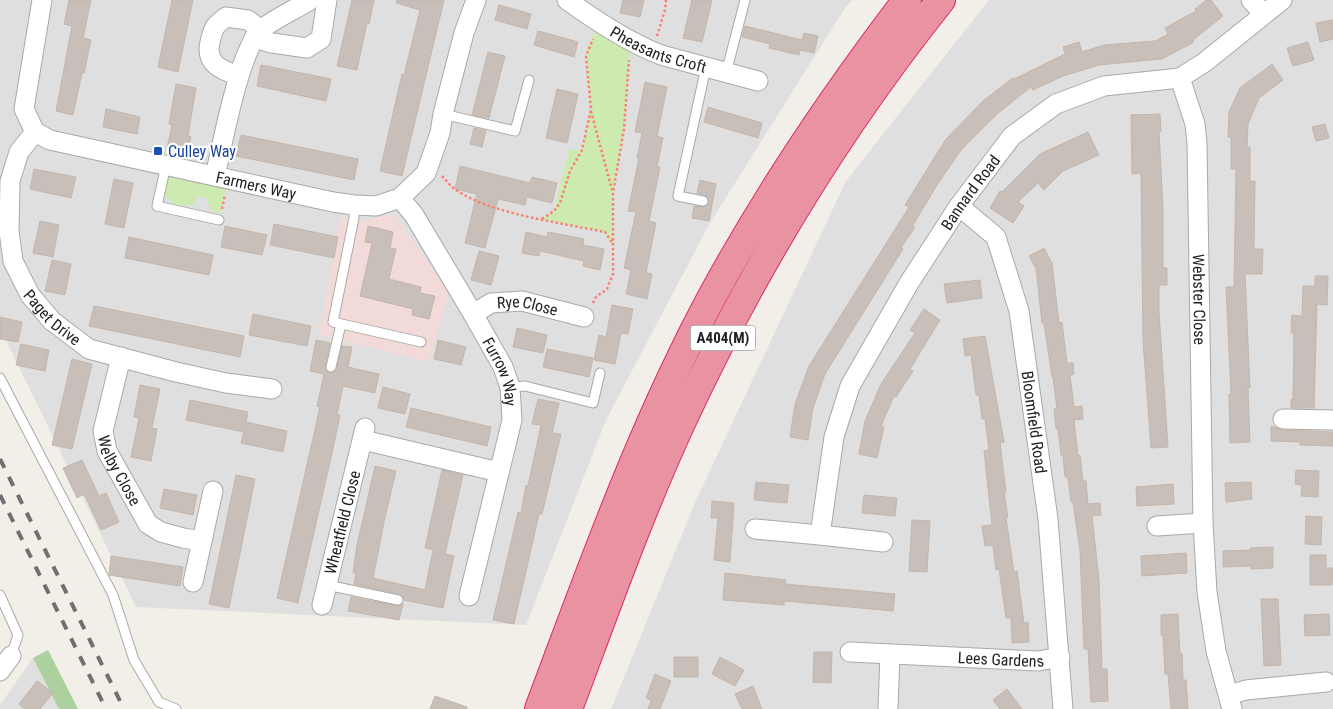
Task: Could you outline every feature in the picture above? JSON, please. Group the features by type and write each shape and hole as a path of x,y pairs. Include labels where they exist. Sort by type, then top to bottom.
{"highway":[{"name":"A404(M)","path":"539,709 633,464 674,373 714,294 758,216 803,145 907,0"},
{"name":"A404(M)","path":"568,709 655,482 681,424 743,299 777,238 821,167 876,87 941,0"}],"street":[{"path":"35,132 24,109 42,0"},
{"path":"222,177 239,76 257,34 310,0"},
{"path":"239,76 225,71 213,63 208,52 214,26 226,17 248,20 257,34 272,43 307,48 321,39 327,0"},
{"name":"Farmers Way","path":"35,132 50,140 354,205 376,206 400,198 426,173 440,133 443,114 464,33 476,0"},
{"name":"Pheasants Croft","path":"568,0 652,52 758,81"},
{"path":"1251,0 1264,14"},
{"name":"Bannard Road","path":"820,535 834,437 850,386 909,283 959,206 1012,136 1056,104 1104,86 1180,78 1205,62 1282,0"},
{"name":"Webster Close","path":"1180,78 1195,124 1197,143 1203,523 1206,592 1216,651 1231,702"},
{"name":"Paget Drive","path":"35,132 19,152 10,181 9,230 13,261 30,295 52,321 88,349 226,383 272,389"},
{"name":"Furrow Way","path":"400,198 414,215 473,314 503,367 510,387 512,420 469,596"},
{"name":"Bloomfield Road","path":"959,206 996,238 1019,311 1048,519 1060,658"},
{"name":"Rye Close","path":"473,314 491,303 522,301 584,317"},
{"name":"Welby Close","path":"121,357 103,431 107,451 148,524 160,532 202,541"},
{"path":"1283,419 1333,420"},
{"name":"Wheatfield Close","path":"322,604 364,434 499,472"},
{"path":"193,582 213,491"},
{"path":"1157,526 1203,523"},
{"path":"755,529 882,542"},
{"name":"Lees Gardens","path":"850,652 1039,661 1060,658 1063,709"},
{"path":"888,709 890,654"},
{"path":"1231,702 1246,690 1326,682"}],"lane":[{"path":"726,72 745,0"},
{"path":"702,201 678,196 706,67"},
{"path":"443,114 515,131 529,80"},
{"path":"166,165 157,206 219,220"},
{"path":"354,205 354,218 333,322 421,342"},
{"path":"330,367 341,324"},
{"path":"510,387 525,386 593,403 600,373"},
{"path":"0,378 113,594 134,660 159,702 176,709"},
{"path":"327,585 398,600"},
{"path":"0,595 18,635 6,664"}],"path":[{"path":"652,52 666,10 666,0"},
{"path":"601,22 588,46 586,56 591,110 613,193"},
{"path":"584,317 596,297 607,289 613,274 613,193 624,129 631,40"},
{"path":"542,219 554,211 560,203 570,171 582,150 591,110"},
{"path":"430,162 454,189 466,196 514,213 605,232 613,245"},
{"path":"219,220 222,177"}],"shaded area":[{"path":"0,0 852,0 845,8 710,223 606,420 526,625 136,607 0,328"},
{"path":"989,0 1333,0 1333,709 611,709 697,498 846,181"},
{"path":"394,214 449,293 428,362 319,334 340,217 360,221"},
{"path":"33,658 59,709 0,709 0,705"}],"green space":[{"path":"601,22 631,40 624,129 613,193 613,245 605,232 542,219 554,210 569,149 581,151 591,109 586,56 588,46"},
{"path":"175,173 227,185 220,214 211,209 207,198 198,196 194,204 184,206 169,200 166,197 165,186"},
{"path":"48,650 78,709 59,709 33,658"}],"building":[{"path":"69,0 91,0 83,38 91,40 73,115 56,111 72,26 64,24"},
{"path":"172,0 193,0 178,72 158,67"},
{"path":"352,0 374,0 357,70 337,66"},
{"path":"397,0 444,0 402,176 380,171 402,74 404,75 420,10 396,3"},
{"path":"623,0 644,0 640,17 620,13"},
{"path":"692,0 712,0 702,42 683,38"},
{"path":"1206,0 1211,0 1223,16 1193,40 1194,42 1162,59 1099,65 1063,76 1033,90 1031,87 997,114 961,150 937,185 913,225 915,227 901,248 903,249 825,374 813,408 808,440 790,437 795,404 809,366 909,207 905,205 946,139 984,100 1013,78 1065,54 1063,47 1079,42 1082,52 1104,45 1155,41 1168,34 1165,28 1196,11 1195,9"},
{"path":"499,5 531,14 527,29 495,20"},
{"path":"1333,20 1333,39 1320,42 1316,23"},
{"path":"745,26 802,40 804,33 818,36 814,53 800,50 799,55 769,48 770,44 742,37"},
{"path":"538,31 578,42 574,57 534,45"},
{"path":"1308,42 1314,60 1293,66 1287,48"},
{"path":"488,52 505,56 489,118 472,115"},
{"path":"1272,64 1283,80 1259,98 1248,124 1247,147 1250,147 1250,181 1255,181 1254,249 1263,249 1262,274 1245,274 1250,388 1248,388 1250,442 1230,443 1229,394 1231,394 1226,287 1234,287 1236,169 1231,169 1231,137 1228,137 1229,112 1240,88"},
{"path":"261,65 331,79 326,101 257,86"},
{"path":"645,82 667,87 657,136 663,138 657,166 660,167 649,221 656,223 646,273 652,274 647,299 626,294 631,270 624,268 636,212 628,211 639,158 637,158 642,133 635,132"},
{"path":"176,84 196,88 188,136 191,137 188,152 167,148 172,125 169,124"},
{"path":"557,89 578,94 567,143 546,138"},
{"path":"708,107 762,123 758,138 704,122"},
{"path":"106,109 140,117 137,134 103,127"},
{"path":"1160,114 1163,268 1167,268 1167,285 1159,285 1159,312 1168,447 1151,448 1143,341 1141,173 1132,174 1131,115"},
{"path":"1325,124 1329,138 1316,141 1312,127"},
{"path":"474,128 486,131 482,147 470,144"},
{"path":"1088,132 1099,155 1063,171 1044,190 1038,183 1018,202 1024,206 1013,223 990,208 1000,191 1002,192 1040,154"},
{"path":"241,135 358,159 354,180 236,156"},
{"path":"460,166 530,183 532,177 557,183 552,203 527,197 525,205 498,199 485,248 465,243 477,194 455,189"},
{"path":"34,169 76,177 71,198 30,189"},
{"path":"114,179 133,183 124,228 105,224"},
{"path":"700,180 716,184 709,221 692,218 694,206 705,207 709,203 707,196 697,193"},
{"path":"40,221 59,225 53,257 33,253"},
{"path":"274,224 338,237 334,258 270,245"},
{"path":"225,226 267,235 262,255 221,247"},
{"path":"368,226 393,232 390,248 396,249 389,279 421,287 420,293 435,296 429,319 412,315 413,309 360,296 372,243 365,242"},
{"path":"526,232 547,237 548,232 584,239 583,245 604,249 600,270 583,266 584,261 540,251 539,256 522,253"},
{"path":"129,237 213,255 209,275 125,258"},
{"path":"1044,248 1052,263 1059,323 1062,322 1067,363 1073,363 1074,374 1070,375 1074,407 1082,406 1083,419 1074,420 1078,456 1080,455 1083,481 1086,481 1088,504 1100,503 1101,515 1092,516 1099,579 1102,669 1107,669 1108,701 1091,702 1088,649 1084,649 1080,551 1073,502 1071,502 1068,477 1065,477 1063,455 1061,455 1058,429 1056,429 1054,409 1057,409 1044,323 1042,323 1036,268 1029,256"},
{"path":"479,251 499,256 491,285 471,280"},
{"path":"52,260 71,264 65,295 45,291"},
{"path":"1315,276 1328,276 1327,305 1317,304 1314,408 1291,408 1291,399 1293,399 1294,333 1291,333 1292,315 1302,316 1303,286 1315,286"},
{"path":"980,280 982,298 947,303 944,284"},
{"path":"612,305 633,309 628,334 621,333 615,364 594,360 599,335 606,337"},
{"path":"94,306 244,336 240,357 89,326"},
{"path":"924,309 940,320 910,369 913,371 896,397 894,396 881,426 884,427 877,458 859,454 865,421 881,384 915,333 910,330"},
{"path":"253,314 311,326 307,346 249,335"},
{"path":"0,317 22,322 18,342 0,339"},
{"path":"517,328 547,335 543,353 513,347"},
{"path":"985,336 1004,442 1000,443 1008,517 1006,518 1014,572 1017,571 1024,623 1028,622 1029,642 1012,643 1011,618 1006,618 999,569 996,570 993,545 985,546 982,526 992,525 984,451 989,450 985,419 982,419 979,395 976,395 971,355 965,356 963,339"},
{"path":"316,340 330,343 325,366 327,372 332,373 336,371 342,346 352,347 348,367 379,374 375,393 343,386 337,414 340,415 334,444 298,603 277,598 320,407 317,406 324,374 310,371"},
{"path":"438,340 466,347 461,365 434,359"},
{"path":"21,344 49,350 45,371 16,365"},
{"path":"547,349 593,358 589,377 543,367"},
{"path":"72,359 92,364 72,449 52,445"},
{"path":"140,385 160,389 152,428 157,429 151,461 131,457 139,418 134,417"},
{"path":"383,387 410,394 405,414 378,408"},
{"path":"538,399 559,403 552,433 561,434 542,514 539,514 514,624 493,620 518,512 521,513 526,485 528,486 541,425 532,424"},
{"path":"190,400 248,412 246,422 287,431 283,452 241,443 244,432 186,420"},
{"path":"411,408 491,427 487,446 406,427"},
{"path":"1271,426 1283,430 1333,432 1333,446 1300,445 1300,442 1271,441"},
{"path":"82,460 99,496 106,493 119,522 101,530 84,494 77,498 63,468"},
{"path":"375,466 396,471 373,578 425,590 433,550 425,548 442,470 463,475 445,554 454,556 443,608 404,600 399,594 354,584 356,573 353,573 357,545"},
{"path":"1296,470 1319,471 1318,497 1301,496 1302,485 1295,484"},
{"path":"236,475 255,479 229,608 209,604"},
{"path":"756,482 789,485 787,503 754,500"},
{"path":"1251,482 1252,499 1226,502 1225,483"},
{"path":"1173,484 1174,504 1137,506 1136,487"},
{"path":"164,489 197,495 193,515 160,508"},
{"path":"864,495 897,498 895,516 862,513"},
{"path":"712,501 734,503 730,562 714,560 718,518 711,518"},
{"path":"1306,516 1322,517 1321,545 1305,544"},
{"path":"912,520 930,521 927,572 909,571"},
{"path":"1273,547 1273,568 1251,569 1251,566 1223,567 1223,551"},
{"path":"1186,553 1187,573 1142,576 1141,556"},
{"path":"1310,555 1326,555 1326,568 1333,568 1332,585 1310,585"},
{"path":"111,556 183,567 180,586 109,575"},
{"path":"725,573 786,580 785,584 895,594 893,611 784,601 784,605 723,600"},
{"path":"351,597 397,606 403,604 399,620 348,611"},
{"path":"1261,599 1278,599 1281,665 1264,666"},
{"path":"1178,614 1180,654 1182,653 1183,680 1186,680 1188,709 1171,709 1168,674 1165,674 1161,615"},
{"path":"1329,614 1330,635 1305,636 1304,615"},
{"path":"814,652 832,652 831,683 813,682"},
{"path":"674,657 698,657 698,677 674,677"},
{"path":"720,657 744,670 735,686 712,674"},
{"path":"655,674 671,681 660,709 648,709 651,700 646,698"},
{"path":"37,681 53,693 40,709 25,709 19,704"},
{"path":"753,686 762,709 742,709 735,694"},
{"path":"1007,689 1022,709 1000,709 993,700"},
{"path":"435,696 467,707 467,709 430,709"}],"railway":[{"path":"0,459 124,709"},
{"path":"0,495 106,709"}],"place":[{"name":"Culley Way","path":"158,151"}]}
